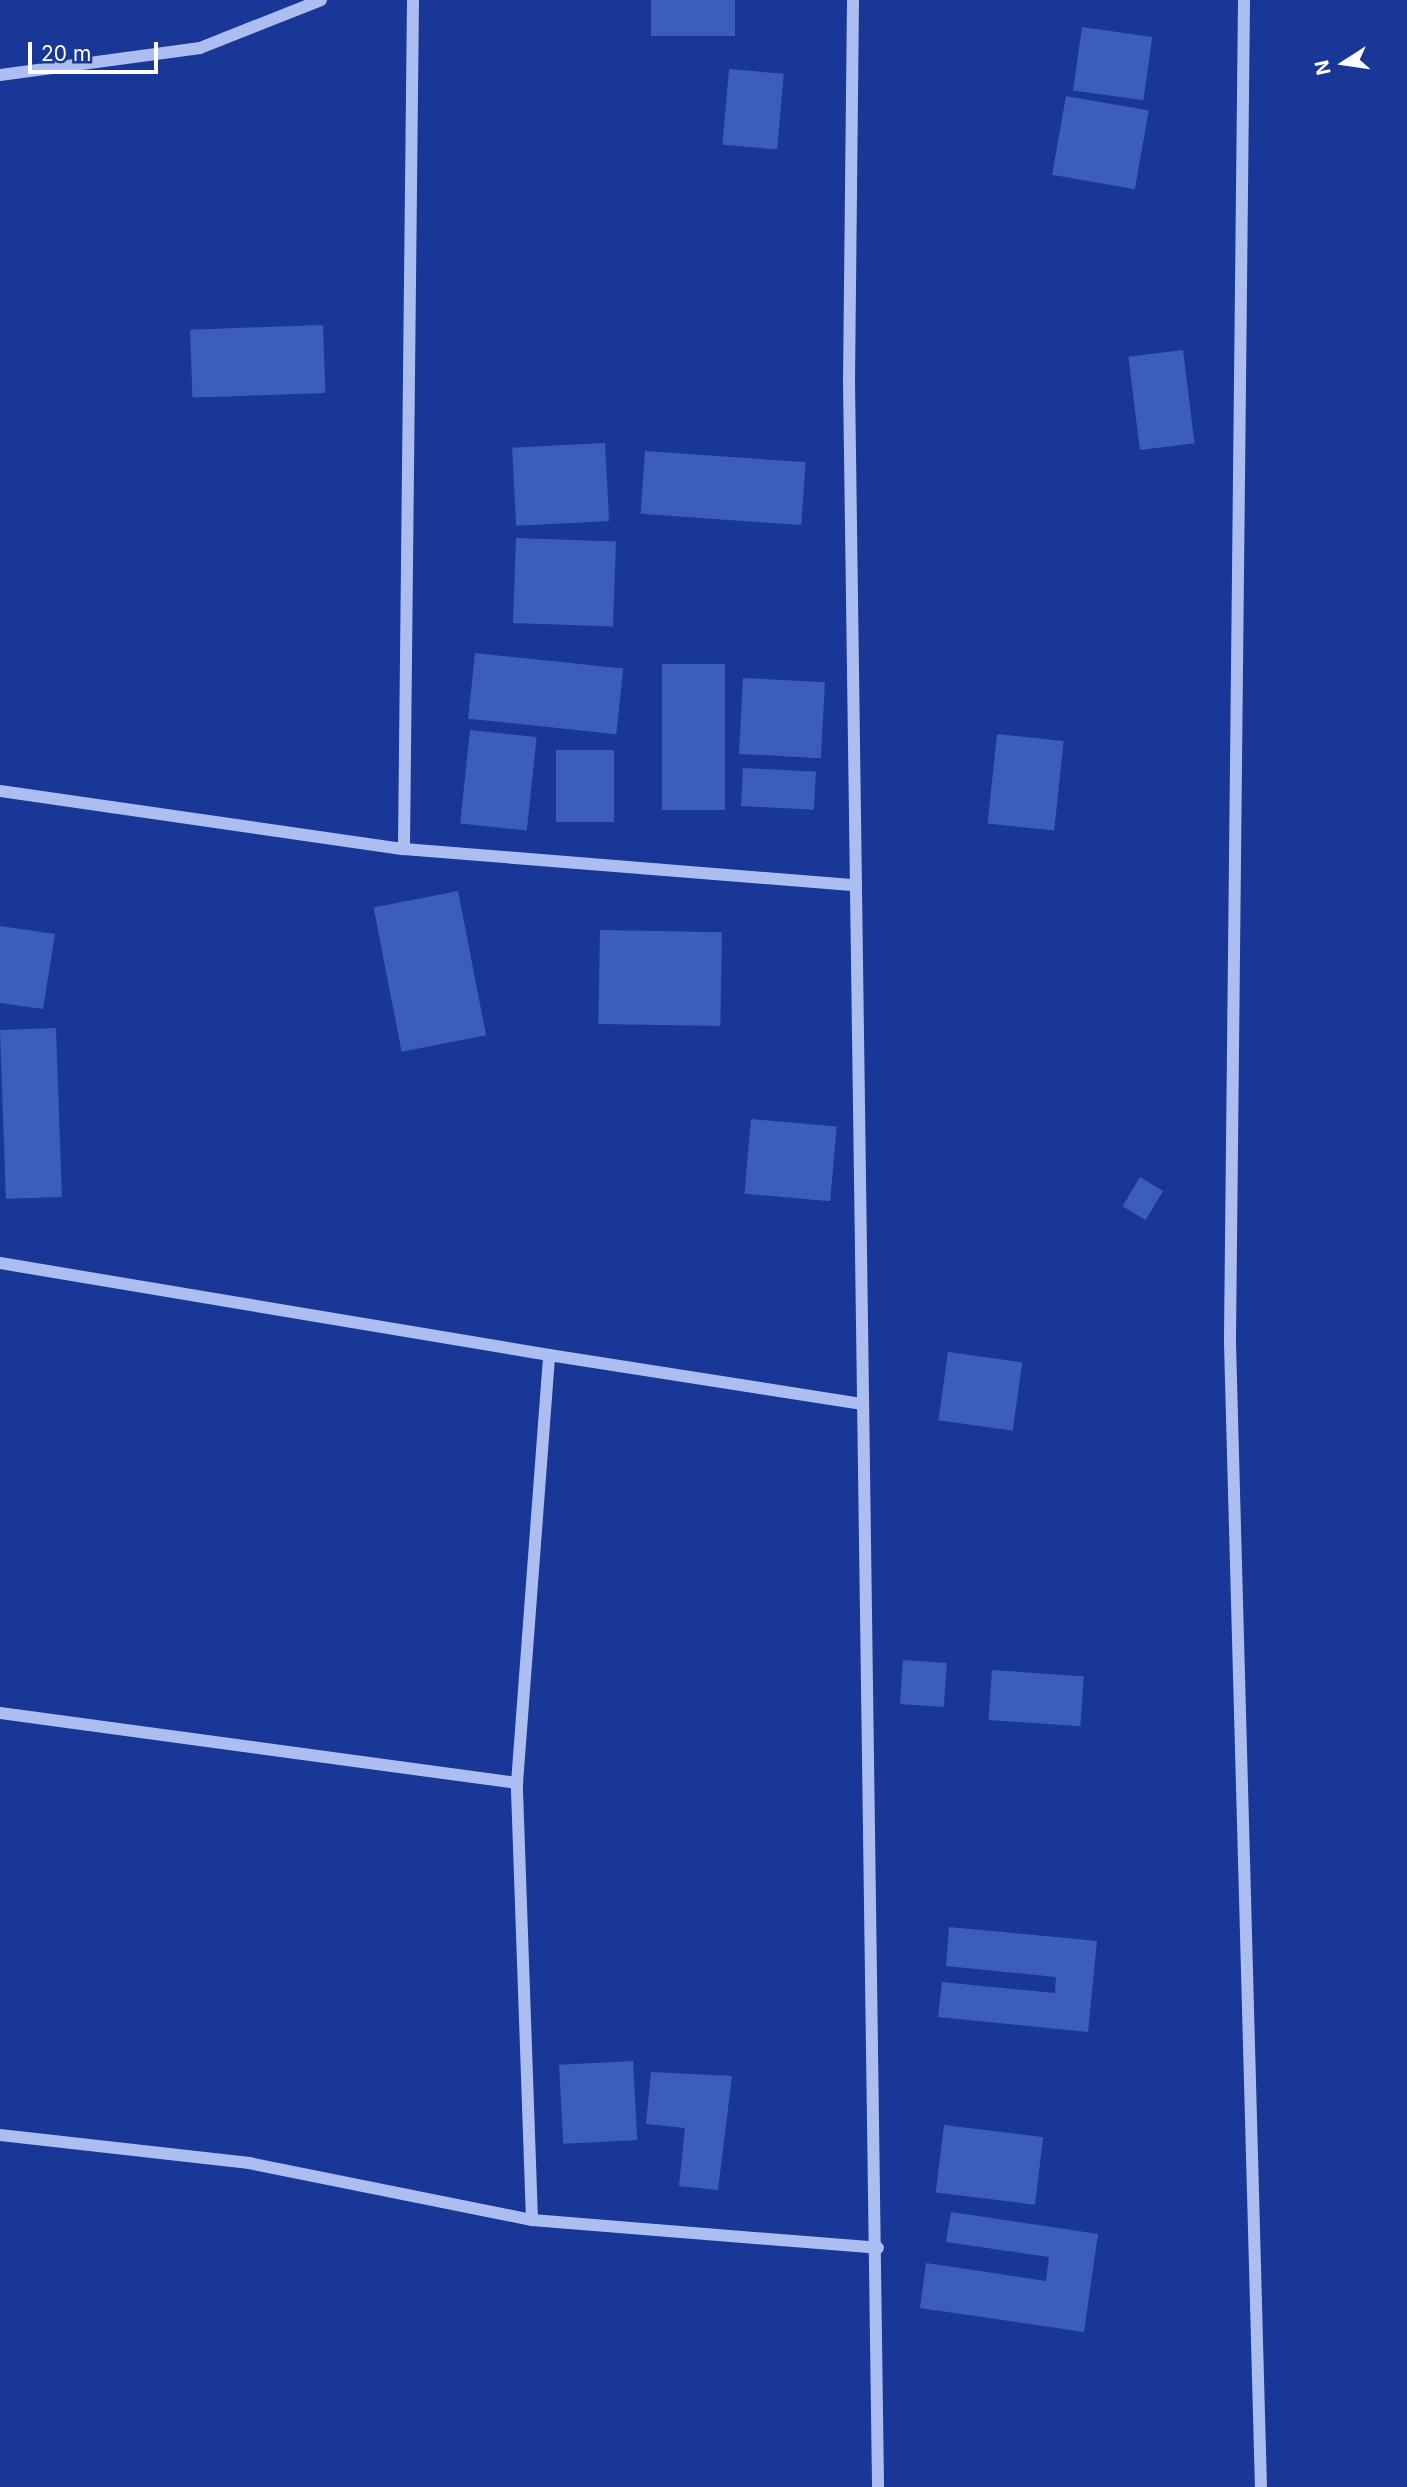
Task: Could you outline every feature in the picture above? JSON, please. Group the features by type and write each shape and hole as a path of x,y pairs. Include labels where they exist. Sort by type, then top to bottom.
{"street":[{"path":"0,75 200,48 321,0"},
{"path":"404,849 413,0"},
{"path":"853,0 855,885 878,2248 878,2487"},
{"path":"1244,0 1230,1343 1261,2487"},
{"path":"0,791 404,849 855,885"},
{"path":"0,1263 549,1355 862,1404"},
{"path":"532,2220 517,1783 549,1355"},
{"path":"0,1713 517,1783"},
{"path":"0,2135 249,2163 532,2220 878,2248"}],"building":[{"path":"651,0 735,0 735,36 651,36"},
{"path":"1082,27 1152,37 1143,100 1073,90"},
{"path":"729,69 784,74 777,150 722,145"},
{"path":"1066,96 1149,111 1135,189 1052,175"},
{"path":"323,325 325,393 192,398 190,330"},
{"path":"1183,350 1194,443 1140,450 1128,357"},
{"path":"605,443 609,521 516,526 512,448"},
{"path":"645,451 806,462 801,525 641,514"},
{"path":"516,538 616,541 613,626 513,623"},
{"path":"475,653 623,669 616,734 468,719"},
{"path":"662,664 725,664 725,810 662,810"},
{"path":"743,678 825,682 821,758 739,754"},
{"path":"470,730 537,737 527,830 460,823"},
{"path":"997,734 1064,741 1054,831 988,824"},
{"path":"556,750 614,750 614,822 556,822"},
{"path":"743,768 816,772 814,810 741,806"},
{"path":"458,891 486,1035 402,1052 374,907"},
{"path":"0,926 55,934 43,1009 0,1003"},
{"path":"600,930 722,932 720,1026 598,1024"},
{"path":"56,1028 62,1197 6,1199 0,1030"},
{"path":"751,1119 837,1126 830,1201 744,1194"},
{"path":"1140,1177 1163,1191 1146,1220 1122,1206"},
{"path":"948,1352 1022,1362 1013,1431 938,1420"},
{"path":"903,1660 947,1663 944,1707 900,1704"},
{"path":"992,1670 1084,1676 1080,1726 989,1720"},
{"path":"949,1927 1097,1941 1088,2032 938,2017 942,1982 1055,1993 1056,1977 946,1966"},
{"path":"633,2061 637,2140 563,2144 559,2065"},
{"path":"651,2072 732,2076 718,2190 679,2186 685,2128 646,2124"},
{"path":"944,2125 1043,2137 1035,2205 936,2192"},
{"path":"951,2212 1098,2234 1084,2332 920,2308 926,2263 1046,2281 1049,2257 946,2242"}]}
